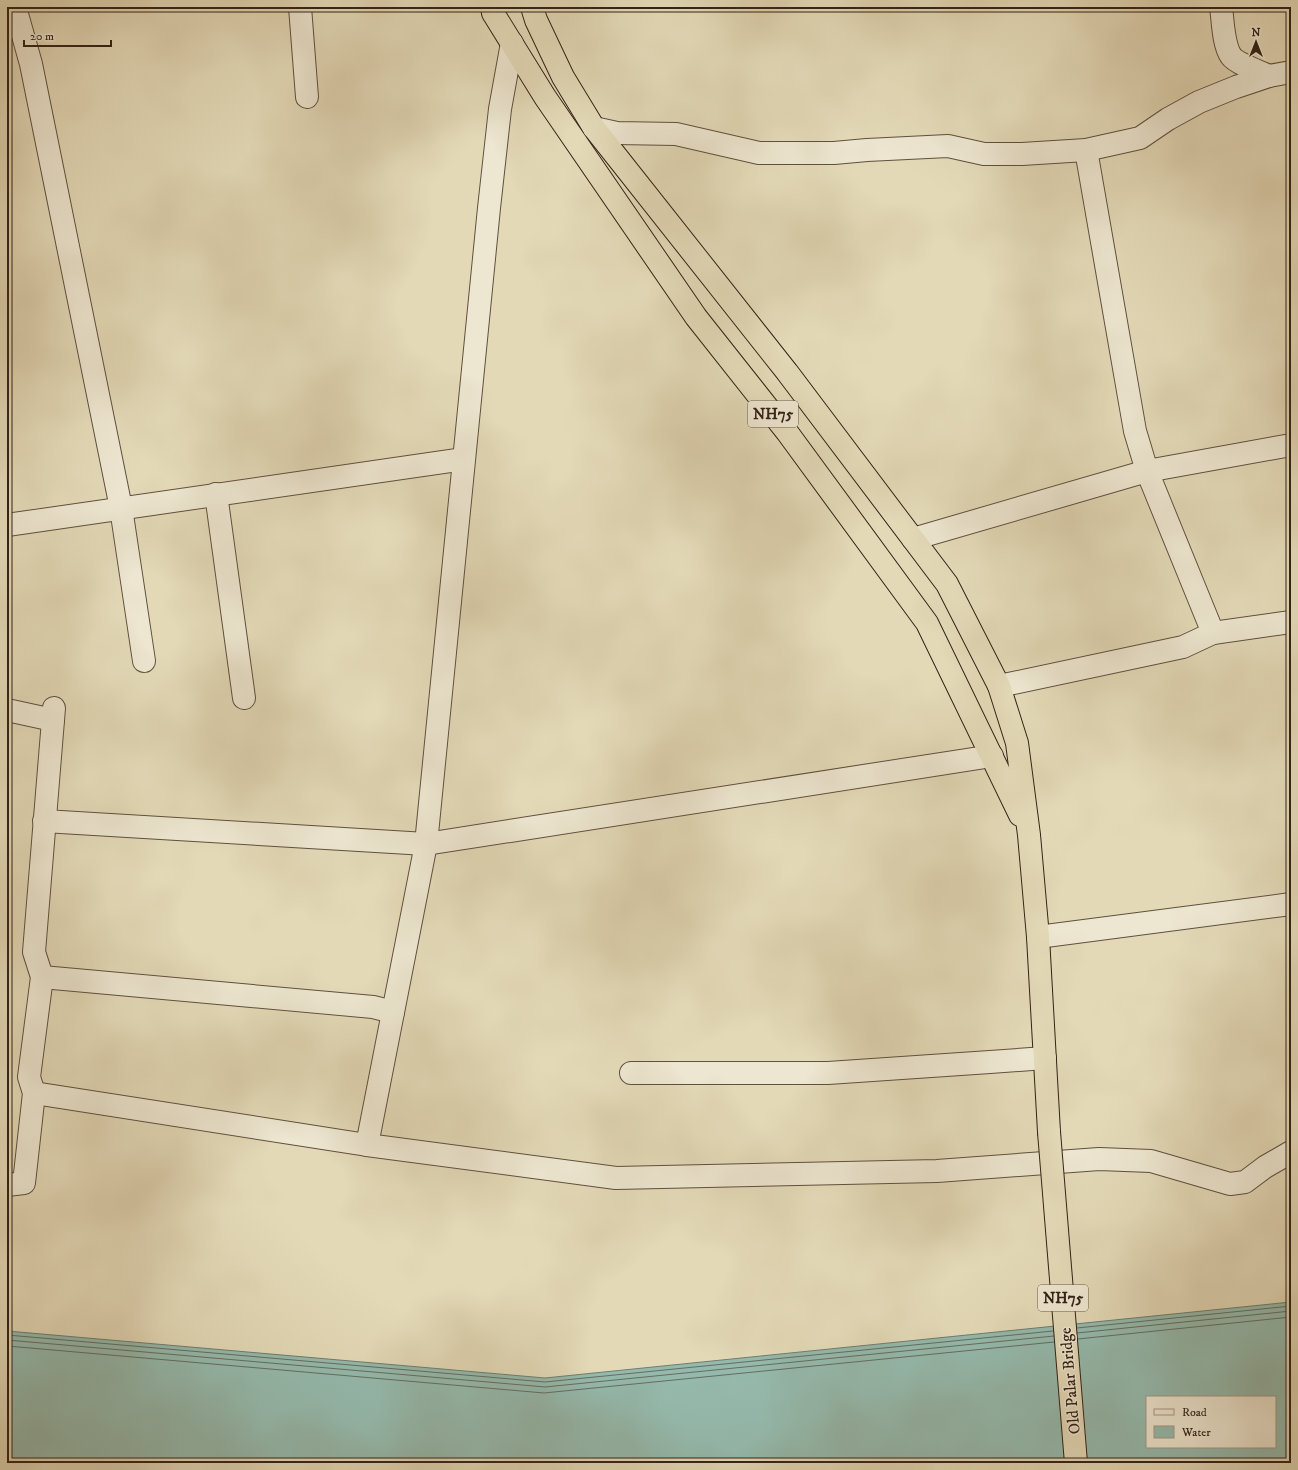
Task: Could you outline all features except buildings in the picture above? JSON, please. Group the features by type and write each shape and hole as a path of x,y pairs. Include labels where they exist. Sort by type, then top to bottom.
{"highway":[{"name":"NH75","path":"492,7 493,13 545,97 696,317 787,432 927,623 1029,834"},
{"name":"NH75","path":"532,7 536,20 563,78 594,128 787,372 947,584 999,686 1017,743 1029,834 1038,937 1045,1058"},
{"name":"Old Palar Bridge","path":"1045,1058 1049,1132 1076,1463"}],"street":[{"path":"15,7 31,64 121,508 144,661"},
{"path":"300,7 307,97"},
{"path":"1221,7 1225,39 1231,56 1245,66 1269,76"},
{"path":"367,1145 426,844 500,109 512,43"},
{"path":"594,128 617,133 676,134 759,154 834,154 867,150 948,146 984,154 1022,154 1086,150 1140,138 1168,119 1199,102 1269,76 1291,72"},
{"path":"1086,150 1135,432 1147,471 1213,632"},
{"path":"913,539 1147,471 1291,445"},
{"path":"7,525 464,459"},
{"path":"216,494 244,698"},
{"path":"999,686 1183,647 1213,632 1291,622"},
{"path":"7,710 54,714 34,952 42,977 29,1077 34,1093 24,1183 7,1185"},
{"path":"44,821 426,844 992,756"},
{"path":"1038,937 1291,904"},
{"path":"42,977 373,1007 393,1012"},
{"path":"631,1073 828,1073 1045,1058"},
{"path":"34,1093 367,1145 616,1178 937,1171 1099,1159 1151,1161 1230,1184 1245,1182 1265,1167 1291,1152"}],"water":[{"path":"1291,1302 1291,1463 7,1463 7,1331 545,1378"}]}
